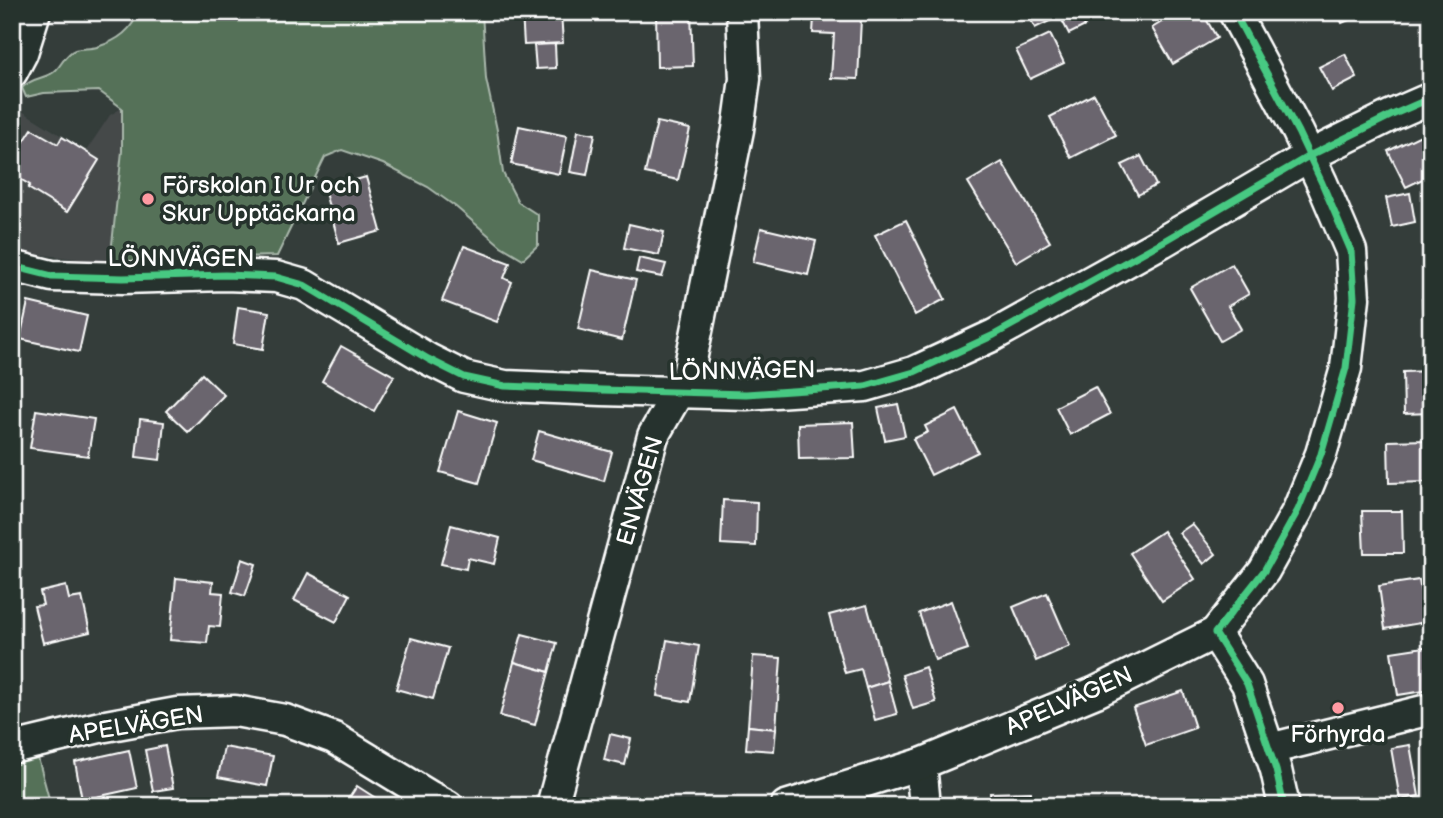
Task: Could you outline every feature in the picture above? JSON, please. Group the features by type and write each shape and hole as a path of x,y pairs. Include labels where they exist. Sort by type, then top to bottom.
{"street":[{"path":"12,72 22,52 35,12"},
{"name":"ENVÄGEN","path":"552,806 653,436 688,375 738,130 745,79 742,12"},
{"path":"1234,12 1309,156 1351,251 1354,298 1346,368 1321,454 1298,510 1264,571 1215,633 1247,684 1276,771 1284,806"},
{"name":"LÖNNVÄGEN","path":"12,266 52,276 276,277 304,285 428,359 464,377 505,386 746,394 865,386 914,372 994,335 1162,242 1309,156 1431,98"},
{"name":"APELVÄGEN","path":"786,806 921,764 1096,692 1215,633"},
{"path":"1269,748 1431,709"},
{"name":"APELVÄGEN","path":"12,748 100,727 177,713 235,711 285,720 334,738 448,806"},
{"path":"921,764 925,806"}],"shaded area":[{"path":"122,108 168,259 110,263 28,253 12,248 12,128 22,111 86,151 110,115"}],"green space":[{"path":"138,12 482,12 486,79 503,173 518,202 538,215 538,245 523,259 501,246 428,187 383,164 342,150 325,157 277,256 110,263 122,151 122,108 99,91 44,93 26,97 22,88 31,81 53,73 72,52 111,42 128,30"},
{"path":"38,758 51,806 12,806 12,764"}],"building":[{"path":"522,12 561,12 563,43 524,45"},
{"path":"656,12 691,12 693,66 657,67"},
{"path":"1027,12 1078,12 1085,26 1069,34 1060,16 1035,28"},
{"path":"1178,12 1202,12 1217,38 1173,64 1152,28"},
{"path":"1337,12 1368,12 1342,23"},
{"path":"814,17 861,19 858,79 831,78 834,34 813,33"},
{"path":"1050,34 1064,63 1030,79 1016,50"},
{"path":"555,44 556,68 536,69 534,45"},
{"path":"1345,54 1357,78 1332,91 1319,67"},
{"path":"1094,94 1116,135 1071,158 1050,117"},
{"path":"657,122 690,129 678,180 645,173"},
{"path":"519,126 567,136 559,174 511,164"},
{"path":"32,129 58,144 62,137 99,160 67,212 28,188 30,185 12,174 12,160"},
{"path":"1431,130 1431,175 1406,187 1388,151"},
{"path":"578,131 595,134 587,175 570,172"},
{"path":"1141,156 1156,185 1138,195 1122,165"},
{"path":"1002,162 1050,242 1016,262 968,182"},
{"path":"366,177 381,231 339,243 324,189"},
{"path":"1410,193 1415,222 1392,227 1386,198"},
{"path":"906,220 945,299 915,315 875,235"},
{"path":"629,224 664,232 659,255 624,248"},
{"path":"761,228 816,241 808,275 753,262"},
{"path":"464,246 510,263 504,278 512,282 497,322 442,301"},
{"path":"639,258 666,264 662,277 636,272"},
{"path":"1232,264 1249,294 1228,306 1241,329 1220,341 1190,288"},
{"path":"592,270 636,280 622,340 578,329"},
{"path":"1422,299 1431,299 1431,342 1424,342"},
{"path":"28,302 87,316 79,352 20,339"},
{"path":"238,307 269,312 263,349 233,344"},
{"path":"341,346 394,376 374,411 322,381"},
{"path":"1431,371 1431,413 1404,414 1403,372"},
{"path":"202,374 224,395 188,432 166,411"},
{"path":"1095,387 1110,414 1070,435 1056,407"},
{"path":"898,404 905,436 885,440 878,408"},
{"path":"36,410 94,419 88,456 30,448"},
{"path":"957,410 978,452 931,475 913,439 928,432 925,426"},
{"path":"458,411 497,423 479,483 440,472"},
{"path":"140,419 164,422 160,460 136,457"},
{"path":"853,422 855,458 799,459 798,424"},
{"path":"539,431 612,452 604,481 531,460"},
{"path":"1427,440 1428,482 1389,483 1388,441"},
{"path":"723,500 757,502 756,546 721,544"},
{"path":"1362,511 1402,511 1403,553 1364,553"},
{"path":"1192,524 1216,554 1204,564 1179,533"},
{"path":"451,525 500,538 494,564 468,558 466,569 441,564"},
{"path":"1163,531 1195,579 1162,601 1130,553"},
{"path":"242,559 256,564 245,596 232,592"},
{"path":"308,573 350,595 336,622 294,600"},
{"path":"176,578 213,582 212,592 223,593 220,627 209,626 207,643 170,640"},
{"path":"1419,580 1426,622 1385,629 1379,586"},
{"path":"66,586 69,599 82,597 90,632 43,643 34,606 43,605 40,592"},
{"path":"1047,593 1070,646 1036,661 1013,607"},
{"path":"951,601 968,649 935,660 919,613"},
{"path":"867,605 888,681 866,688 861,669 845,673 829,615"},
{"path":"522,634 557,643 549,672 514,662"},
{"path":"411,638 448,648 433,699 396,689"},
{"path":"667,640 699,646 690,702 657,696"},
{"path":"1431,646 1431,690 1398,695 1391,652"},
{"path":"753,656 781,658 776,729 748,726"},
{"path":"514,662 549,672 535,725 500,716"},
{"path":"925,667 936,702 913,709 902,675"},
{"path":"888,681 897,714 875,720 866,688"},
{"path":"1183,691 1195,728 1146,745 1133,708"},
{"path":"748,726 776,729 774,751 746,749"},
{"path":"610,734 631,739 625,765 604,760"},
{"path":"1410,745 1419,796 1400,800 1391,748"},
{"path":"165,746 173,788 153,791 145,750"},
{"path":"224,747 273,756 267,786 218,777"},
{"path":"129,750 137,788 82,800 75,762"},
{"path":"357,786 388,806 344,806"},
{"path":"1031,792 1031,806 991,806 990,793"}],"cycle path":[{"path":"1234,12 1298,132 1351,251 1354,298 1346,368 1321,454 1298,510 1264,571 1215,633 1247,684 1276,770 1284,806"},
{"path":"12,266 52,276 276,277 304,285 428,359 464,377 505,386 746,394 865,386 914,372 994,335 1162,242 1309,156 1431,98"}],"place":[{"name":"Förskolan I Ur och Skur Upptäckarna","path":"148,199"},
{"name":"Förhyrda","path":"1338,708"}]}
